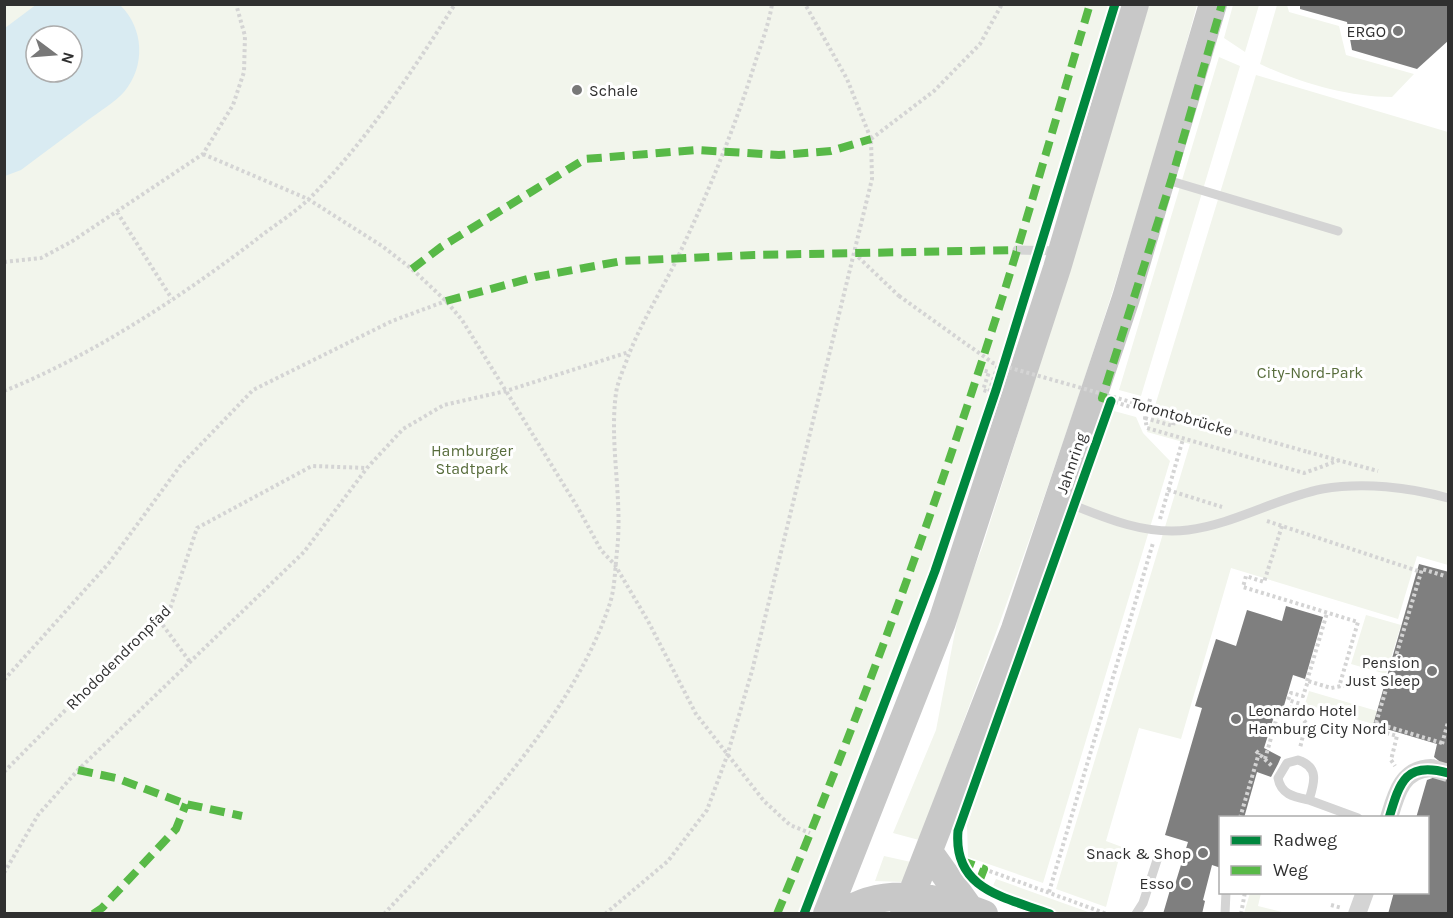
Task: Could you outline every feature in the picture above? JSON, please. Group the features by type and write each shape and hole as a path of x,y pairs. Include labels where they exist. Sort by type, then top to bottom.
{"main road":[{"path":"827,914 942,622 1061,251 1135,4"},
{"name":"Jahnring","path":"908,905 1015,629 1126,298 1213,4"},
{"path":"858,836 852,910 883,896 908,905 977,911"},
{"path":"929,852 977,911"}],"street":[{"path":"1390,816 1404,779 1420,768 1431,768"},
{"path":"1357,914 1365,894"},
{"path":"1365,914 1366,894"}],"lane":[{"path":"1162,178 1338,231"},
{"path":"1017,250 1061,251"},
{"path":"1059,499 1135,527 1187,530 1248,515 1321,490 1370,485 1449,498"},
{"path":"1309,800 1315,778 1309,765 1296,760 1287,763 1279,772 1279,784 1285,792 1353,816"},
{"path":"1136,914 1143,903 1158,856"},
{"path":"1225,914 1227,894"}],"path":[{"path":"4,262 41,258 117,212 203,154 233,105 244,72 245,36 236,4"},
{"path":"4,391 49,373 171,299 234,256 308,199 346,159 419,61 455,4"},
{"path":"384,914 452,840 558,709 591,652 610,604 615,565 619,513 614,460 616,391 630,352 681,249 719,161 743,100 772,4"},
{"path":"605,914 668,861 701,819 707,810 727,756 784,545 872,179 871,139 847,79 805,4"},
{"path":"871,139 934,91 980,44 1002,4"},
{"path":"203,154 308,199 382,246 412,269 446,301 462,320 578,508 601,550 615,565 648,621 696,714 764,801 790,825 810,833"},
{"path":"117,212 171,299"},
{"path":"4,680 109,563 180,466 253,390 392,321 446,301"},
{"path":"4,873 38,815 78,770 303,552 367,468 403,429 444,405 506,391 630,352"},
{"path":"993,401 1007,358"},
{"path":"979,369 989,372 983,390 989,392 998,364"},
{"path":"1150,399 1144,418 1147,428 1304,473 1340,460"},
{"path":"1109,406 1146,412"},
{"path":"1144,418 1173,426 1174,421 1156,416 1158,409"},
{"path":"1049,892 1183,439"},
{"path":"1168,490 1421,572"},
{"path":"1282,526 1264,582 1246,576 1243,587 1358,622 1339,687"},
{"path":"1404,779 1391,760 1397,736 1373,729 1391,680 1422,569 1445,576"},
{"path":"1288,712 1290,707 1302,711 1304,705 1288,700 1291,693 1303,696 1327,613"},
{"path":"159,620 190,662"},
{"path":"1308,681 1331,688 1391,680"},
{"path":"1265,759 1279,710 1301,717 1306,723 1296,760"},
{"path":"1375,724 1442,744 1449,722"},
{"path":"1375,724 1375,727 1382,728"},
{"path":"1241,816 1258,752 1279,772"},
{"path":"984,868 1107,914"},
{"path":"1241,914 1245,894"}],"green space":[{"name":"Hamburger Stadtpark","path":"4,5 1112,5 989,405 893,679 799,913 5,913"},
{"path":"1149,5 1197,5 1136,216 1033,530 919,840 893,833 936,730 960,606 983,545"},
{"path":"1233,5 1259,5 1245,52 1224,38"},
{"path":"1277,5 1287,5 1289,12 1339,26 1346,55 1414,74 1392,97 1358,95 1324,88 1260,64"},
{"path":"1219,57 1240,66 1141,396 1119,390"},
{"name":"City-Nord-Park","path":"1256,75 1448,132 1448,565 1417,556 1398,619 1231,568 1181,739 1139,728 1106,841 1122,847 1106,907 1056,889 1190,444 1147,432"},
{"path":"1114,411 1136,417 1143,433 1170,461 1043,883 968,857 967,825"},
{"path":"1366,615 1401,625 1386,674 1351,664"},
{"path":"1309,691 1377,711 1373,724 1305,704"},
{"path":"884,856 911,862 903,882 875,881"},
{"path":"996,879 1091,913 1060,913 992,888"},
{"path":"1250,894 1261,894 1258,906 1286,913 1244,913"}],"shaded area":[{"path":"37,4 120,5 128,14 138,36 139,59 131,82 124,92 111,103 21,170 5,176 5,28"}],"building":[{"name":"ERGO","path":"1300,4 1449,4 1449,40 1417,69 1352,50 1347,22 1300,9"},
{"path":"1419,564 1449,572 1449,914 1388,914 1393,894 1429,894 1429,816 1417,816 1427,780 1438,776 1442,767 1434,757 1437,744 1373,725"},
{"name":"Leonardo Hotel Hamburg City Nord","path":"1286,606 1323,617 1305,679 1293,675 1283,709 1277,707 1264,748 1281,757 1271,777 1257,772 1245,816 1219,816 1219,867 1212,865 1203,900 1205,901 1202,914 1163,914 1170,890 1173,891 1188,842 1165,835 1202,708 1195,706 1216,639 1236,646 1247,610 1282,621"}],"tunnel":[{"path":"1431,768 1448,773"}],"marked path":[{"path":"777,914 892,621 970,399 1007,284 1090,4"},
{"path":"1111,401 1102,398 1171,181 1222,4"},
{"path":"412,269 441,247 585,159 696,150 779,155 831,151 871,139"},
{"path":"446,301 535,277 622,261 754,255 1017,250"},
{"path":"78,770 116,778 186,804 242,816"},
{"path":"93,914 102,908 176,829 186,804"},
{"path":"960,860 984,869 977,887"}],"cycle path":[{"path":"804,914 935,571 996,390 1115,4"},
{"path":"1050,914 1000,896 973,879 964,866 959,851 958,831 1111,401"},
{"path":"1390,816 1401,784 1407,777 1423,770 1448,773"}],"place":[{"name":"ERGO","path":"1398,31"},
{"name":"Schale","path":"577,90"},
{"name":"Pension Just Sleep","path":"1432,671"},
{"name":"Leonardo Hotel Hamburg City Nord","path":"1236,719"},
{"name":"Snack & Shop","path":"1203,853"},
{"name":"Esso","path":"1186,883"}]}
